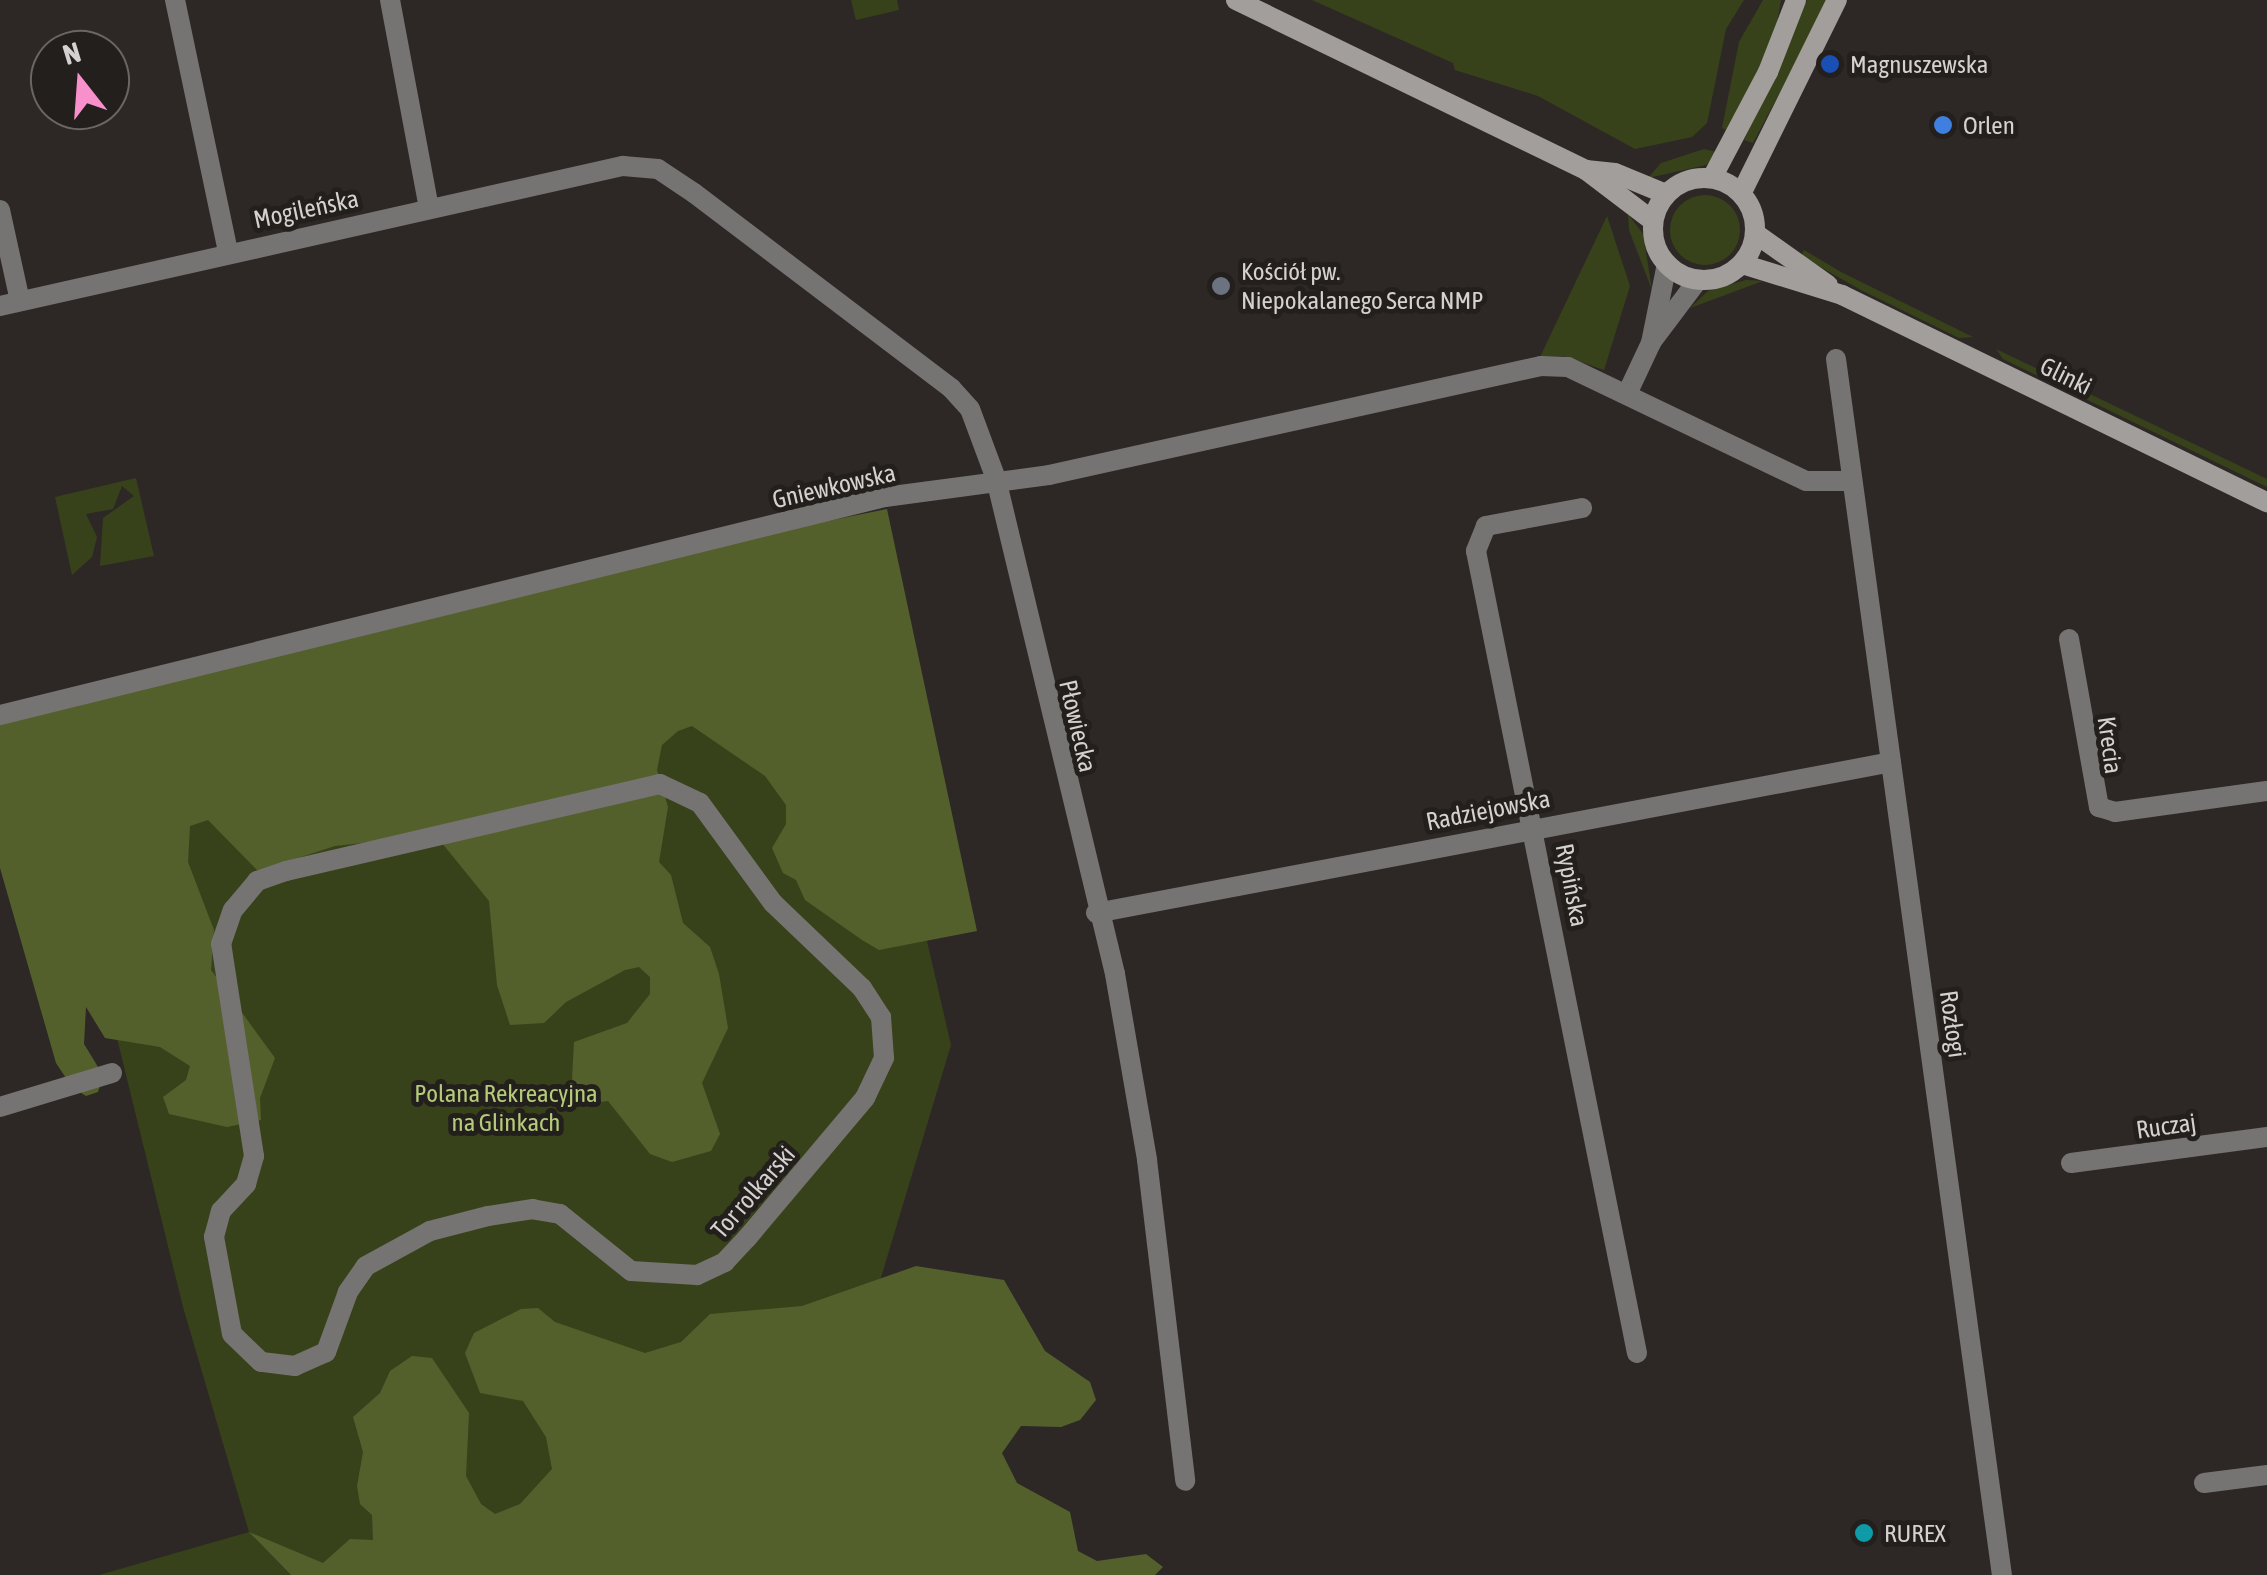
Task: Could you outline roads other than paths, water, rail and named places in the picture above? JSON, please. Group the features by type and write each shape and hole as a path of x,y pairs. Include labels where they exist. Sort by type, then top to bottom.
{"street":[{"path":"175,0 228,251"},
{"path":"390,0 429,208"},
{"path":"1236,0 1586,170 1653,221"},
{"path":"1712,178 1768,72 1796,0"},
{"path":"1742,192 1712,178 1687,180 1666,194 1653,221 1655,244 1667,264 1698,280 1722,277 1742,264 1756,234 1742,192 1837,0"},
{"name":"Mogileńska","path":"10,304 228,251 624,166"},
{"name":"Płowiecka","path":"624,166 658,169 694,193 951,388 970,409 996,478 1096,913 1115,974 1147,1160 1184,1481"},
{"path":"1586,170 1616,174 1666,194"},
{"path":"0,210 10,304"},
{"name":"Glinki","path":"1756,234 1842,296"},
{"path":"1651,343 1667,264"},
{"name":"Glinki","path":"1742,264 1842,296 2267,502"},
{"path":"1698,280 1651,343 1627,394 1806,481 1850,481"},
{"name":"Rozłogi","path":"1836,359 2002,1575"},
{"name":"Gniewkowska","path":"0,716 885,498 996,478 1049,474 1541,366 1568,367 1627,394"},
{"name":"Rypińska","path":"1582,508 1486,526 1476,540 1637,1353"},
{"name":"Krecia","path":"2069,639 2098,807 2115,812 2267,791"},
{"name":"Radziejowska","path":"1096,913 1534,826 1891,762"},
{"name":"Tor rolkarski","path":"660,784 677,788 700,803 773,904 862,988 880,1017 880,1076 747,1238 725,1262 697,1276 631,1270 560,1214 532,1209 488,1216 430,1231 366,1266 348,1292 326,1352 294,1366 261,1362 232,1334 214,1237 221,1211 246,1184 254,1156 221,944 233,910 257,881 609,792 660,784"},
{"path":"0,1108 112,1073"},
{"name":"Ruczaj","path":"2072,1164 2267,1138"},
{"path":"2204,1482 2267,1475"}],"place":[{"name":"Magnuszewska","path":"1830,64"},
{"name":"Orlen","path":"1943,125"},
{"name":"Kościół pw. Niepokalanego Serca NMP","path":"1221,286"},
{"name":"RUREX","path":"1864,1533"}],"park label":[{"name":"Polana Rekreacyjna na Glinkach","path":"506,1108"}]}
